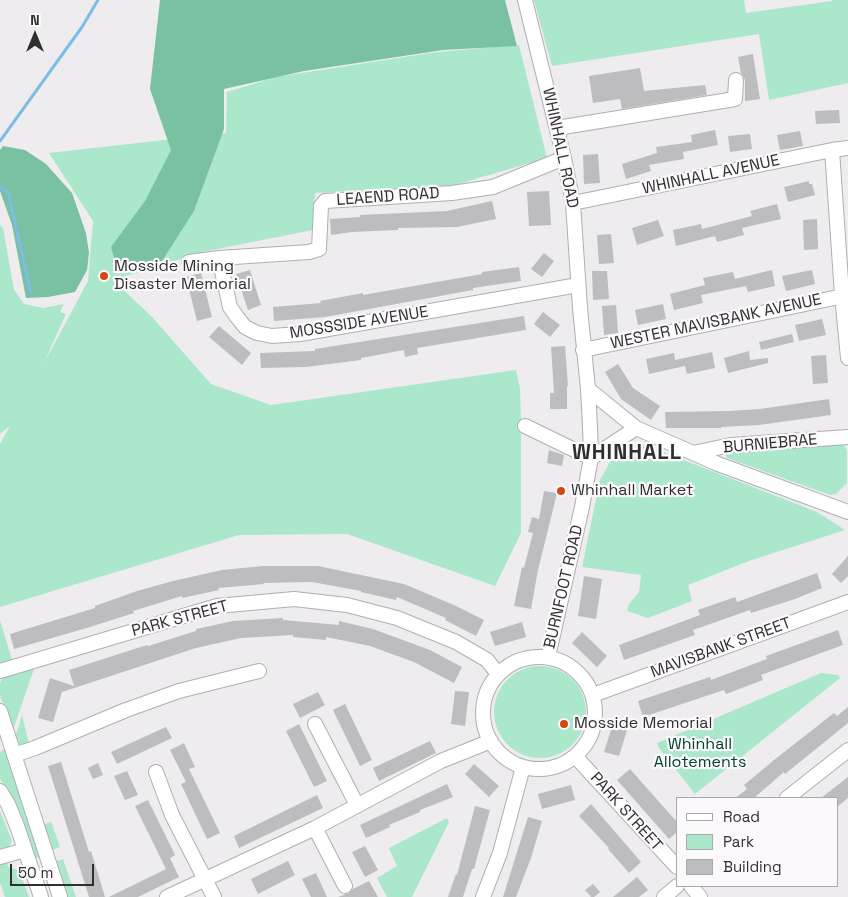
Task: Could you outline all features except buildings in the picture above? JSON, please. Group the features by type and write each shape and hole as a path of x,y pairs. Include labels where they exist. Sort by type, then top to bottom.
{"street":[{"name":"WHINHALL ROAD","path":"525,0 557,128 573,204 590,427"},
{"path":"557,128 734,99 736,80"},
{"name":"WHINHALL AVENUE","path":"573,204 848,148"},
{"path":"832,150 845,295 848,358"},
{"name":"LEAEND ROAD","path":"219,258 309,252 319,249 321,206 325,201 452,193 493,186 564,158"},
{"path":"189,262 219,258"},
{"name":"MOSSSIDE AVENUE","path":"219,258 230,307 245,327 257,333 272,336 300,334 578,285"},
{"name":"WESTER MAVISBANK AVENUE","path":"583,350 845,295"},
{"path":"588,389 636,428 692,453 848,512"},
{"path":"525,426 590,458 636,428"},
{"name":"BURNFOOT ROAD","path":"548,657 572,552 590,458 590,427"},
{"name":"BURNIEBRAE","path":"692,453 731,445 848,437"},
{"name":"PARK STREET","path":"0,671 217,606 294,599 347,604 397,618 456,642 487,660 498,674"},
{"name":"MAVISBANK STREET","path":"593,695 848,602"},
{"path":"528,657 548,657 565,662 579,673 590,687 596,708 594,730 583,749 562,764 543,769 523,767 510,761 499,752 490,741 483,719 484,703 489,687 498,674 518,660 528,657"},
{"path":"14,755 179,691 258,671"},
{"path":"0,710 60,897"},
{"path":"315,724 357,805"},
{"path":"167,897 315,828 441,761 490,741"},
{"path":"788,797 848,750"},
{"name":"PARK STREET","path":"575,756 676,867"},
{"path":"484,897 500,853 523,767"},
{"path":"156,772 172,815 214,897"},
{"path":"0,791 8,804 41,897"},
{"path":"315,828 345,886"},
{"path":"0,858 24,850"},
{"path":"664,897 676,887"},
{"path":"692,887 700,897"}],"green space":[{"path":"160,0 505,0 517,46 443,50 304,71 224,89 224,129 194,211 160,264 118,272 111,247 145,201 171,150 150,89"},
{"path":"534,0 744,0 746,13 832,0 848,0 848,83 769,100 759,34 552,66"},
{"path":"519,45 547,158 451,186 315,193 313,230 207,251 113,280 152,317 211,384 271,405 516,370 520,388 521,533 495,586 347,534 239,535 0,607 0,444 10,426 0,434 0,225 3,228 14,290 24,304 43,308 64,304 60,312 66,314 43,365 88,281 93,221 49,153 226,133 227,92 276,77 437,52"},
{"path":"3,146 25,150 46,164 72,193 86,233 89,253 87,270 75,292 48,297 26,298 12,225 0,191 0,150"},
{"path":"640,443 817,512 845,530 749,561 688,585 692,601 648,618 627,611 629,604 639,592 641,575 582,567 600,480 610,462 619,452"},
{"path":"839,443 845,446 847,452 847,483 836,494 830,495 730,459 725,454 726,452"},
{"path":"0,620 12,660 0,664"},
{"path":"35,666 12,733 0,695 0,683 2,678 8,675"},
{"path":"540,666 558,669 573,679 583,694 586,712 583,730 573,745 558,755 540,758 522,755 507,745 497,730 494,712 497,694 507,679 522,669"},
{"name":"Whinhall Allotements","path":"821,673 838,675 840,678 695,794 659,748 657,743"},
{"path":"22,715 29,744 24,746 19,744 16,735"},
{"path":"7,748 42,856 35,858 6,788 0,779 0,752"},
{"path":"0,811 12,841 9,847 0,851"},
{"path":"447,818 449,822 412,897 387,897 377,878 397,866 389,848"},
{"path":"51,822 60,847 51,850 42,825"},
{"path":"63,859 76,897 66,897 54,862"},
{"path":"6,860 9,868 18,870 20,873 29,897 5,897 0,883 0,864"}],"waterway":[{"path":"0,141 82,27 98,0"},
{"path":"0,187 8,192 31,293"}],"place":[{"name":"Mosside Mining Disaster Memorial","path":"104,276"},
{"name":"Whinhall Market","path":"561,491"},
{"name":"Mosside Memorial","path":"564,724"}],"district":[{"name":"WHINHALL","path":"627,453"}]}
